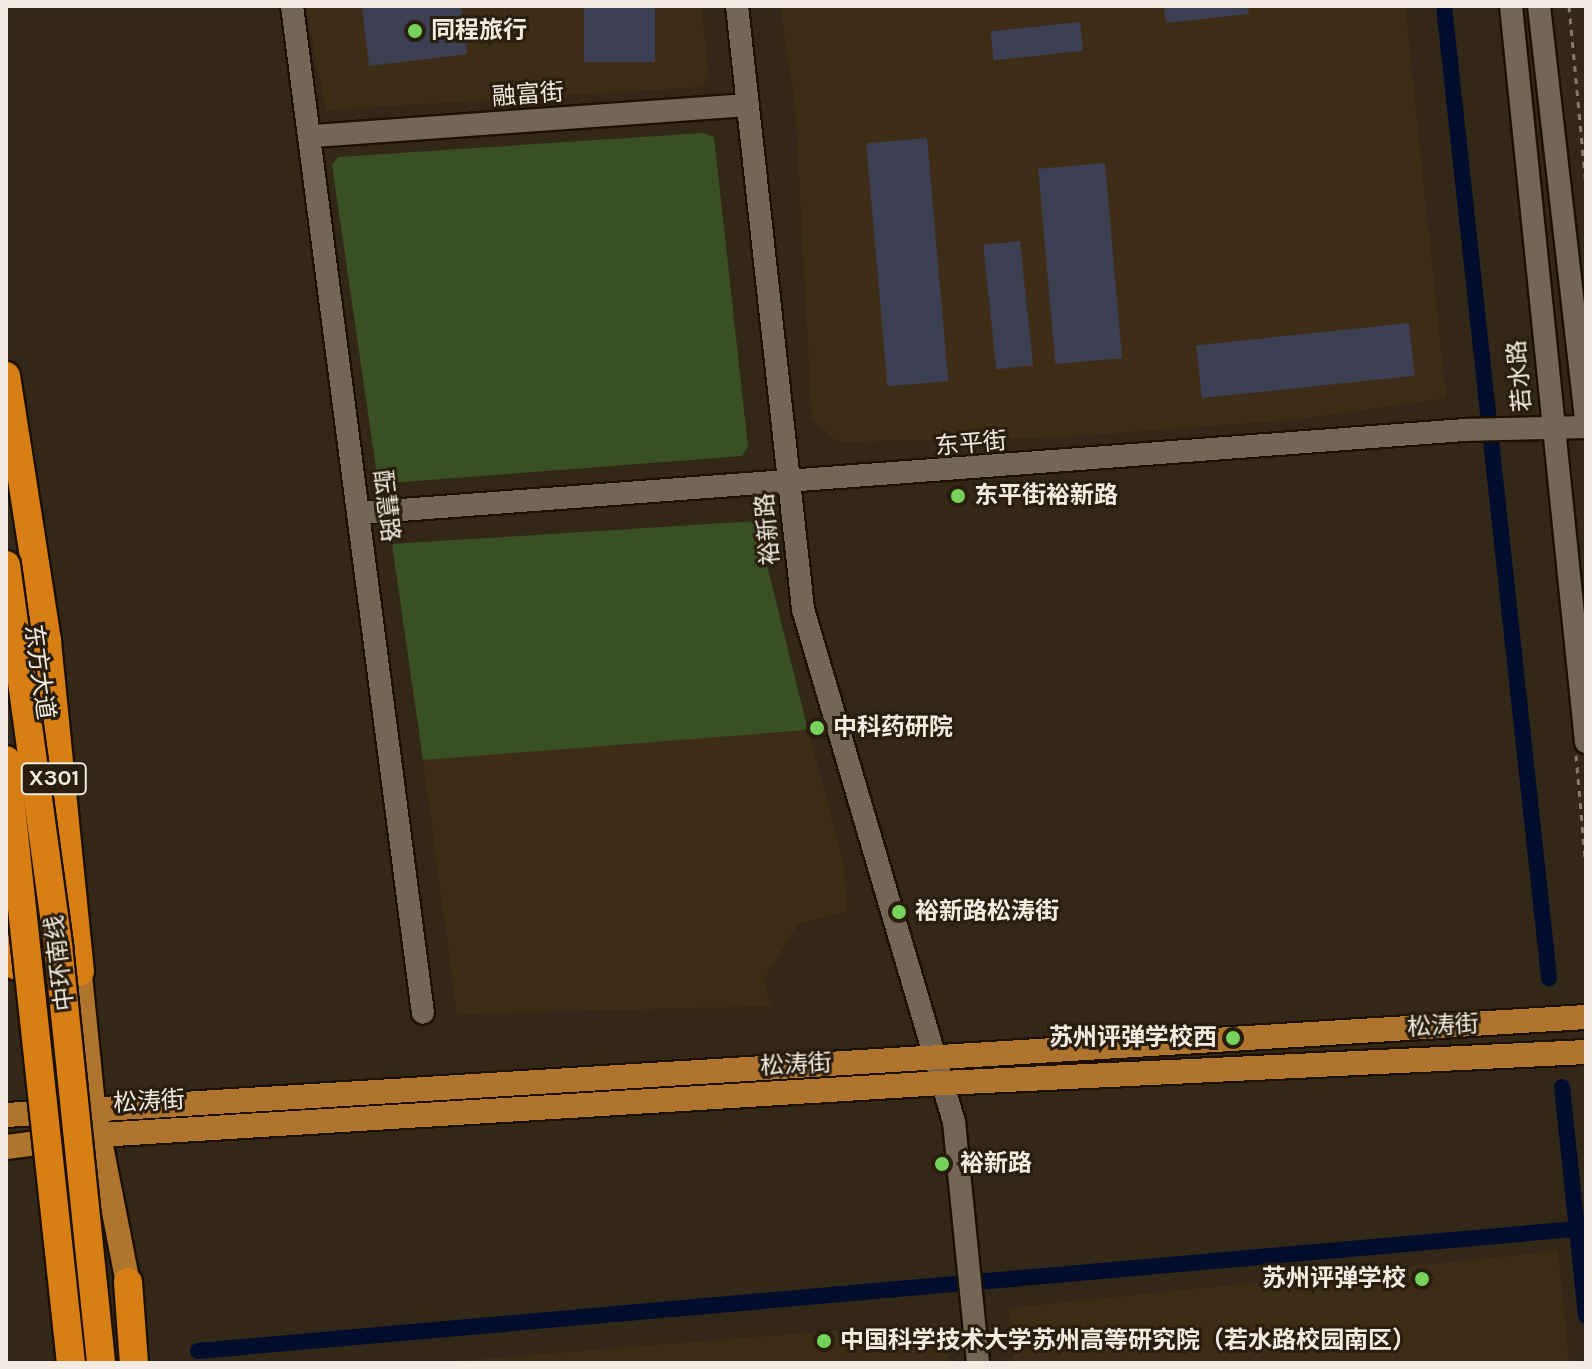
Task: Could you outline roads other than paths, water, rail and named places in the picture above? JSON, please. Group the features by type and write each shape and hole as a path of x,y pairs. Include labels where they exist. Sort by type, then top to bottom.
{"highway":[{"path":"6,376 47,642 80,971"},
{"name":"中环南线","path":"6,565 58,946 101,1363"},
{"name":"中环南线","path":"6,760 71,1363"},
{"path":"6,931 16,966"},
{"path":"128,1282 134,1363"}],"main road":[{"name":"东方大道","path":"6,455 80,971 93,1105 145,1363"},
{"path":"6,898 38,1143 57,1363"},
{"name":"松涛街","path":"6,1115 93,1105 1586,1017"},
{"name":"松涛街","path":"6,1147 99,1135 943,1083 1586,1052"}],"street":[{"name":"酝慧路","path":"292,6 314,136 423,1013"},
{"name":"裕新路","path":"737,6 803,609 943,1083 963,1209 978,1363"},
{"name":"若水路","path":"1511,6 1550,424 1586,742"},
{"path":"1539,6 1586,421"},
{"name":"融富街","path":"314,136 747,105"},
{"name":"东平街","path":"361,513 791,485 1464,430 1550,424 1586,427"}],"waterway":[{"path":"1444,6 1549,978"},
{"path":"1562,1087 1586,1316"},
{"path":"198,1351 1586,1228"}],"place":[{"name":"同程旅行","path":"415,31"},
{"name":"东平街裕新路","path":"958,496"},
{"name":"中科药研院","path":"817,728"},
{"name":"裕新路松涛街","path":"899,912"},
{"name":"苏州评弹学校西","path":"1233,1038"},
{"name":"裕新路","path":"942,1164"},
{"name":"苏州评弹学校","path":"1422,1279"},
{"name":"中国科学技术大学苏州高等研究院（若水路校园南区）","path":"824,1341"}]}
